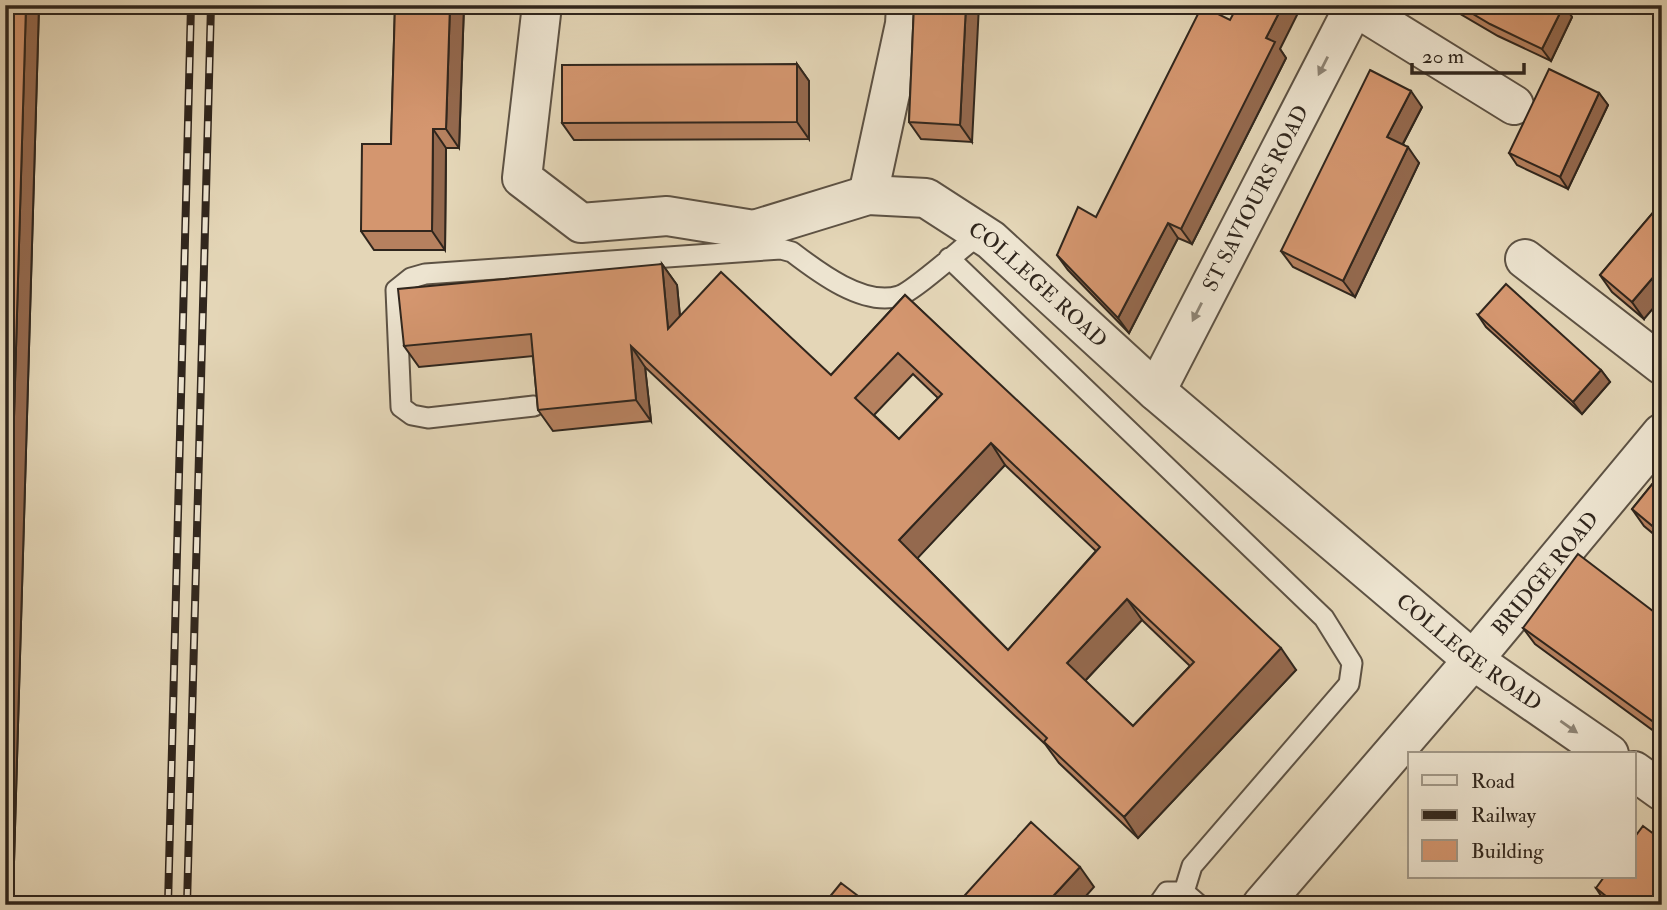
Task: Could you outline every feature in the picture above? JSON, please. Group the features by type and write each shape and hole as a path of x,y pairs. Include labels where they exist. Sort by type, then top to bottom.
{"street":[{"name":"COLLEGE ROAD","path":"542,5 522,178 582,223 667,216 754,230 869,195 926,198 980,234 1156,391 1473,660 1606,752"},
{"path":"869,195 905,23 906,5"},
{"path":"1354,6 1514,105"},
{"name":"ST SAVIOURS ROAD","path":"1156,391 1354,6"},
{"path":"1525,259 1662,365"},
{"name":"BRIDGE ROAD","path":"1262,905 1473,660 1662,433"},
{"path":"1636,772 1662,791"}],"lane":[{"path":"534,406 428,418 412,415 401,407 396,290 411,278 425,274 781,249 792,252 861,294 880,298 900,296 980,234"},
{"path":"949,258 1324,618 1352,663 1349,684 1192,866 1184,892"},
{"path":"1158,905 1167,892 1184,892 1199,905"}],"building":[{"path":"5,5 26,5 5,725"},
{"path":"395,5 450,5 446,129 433,129 432,231 361,231 362,144 391,144"},
{"path":"914,5 966,5 960,125 909,122"},
{"path":"1238,5 1283,5 1266,38 1275,42 1181,229 1168,223 1118,318 1057,255 1078,207 1096,217 1202,6 1230,20"},
{"path":"1458,5 1564,5 1542,49"},
{"path":"797,64 797,122 562,123 562,65"},
{"path":"1549,69 1599,93 1560,177 1509,153"},
{"path":"1370,70 1411,91 1387,137 1408,147 1343,281 1281,251"},
{"path":"1662,202 1662,267 1632,302 1600,275"},
{"path":"662,264 668,329 721,272 831,375 905,295 1281,648 1124,817 1044,742 1047,738 631,346 636,400 538,410 531,334 404,346 398,289","holes":["898,353 942,394 899,439 855,398","991,443 1100,547 1008,650 899,540","1127,599 1194,662 1133,726 1067,663"]},
{"path":"1506,284 1601,370 1573,402 1478,315"},
{"path":"1662,472 1662,534 1632,509"},
{"path":"1578,554 1662,618 1662,728 1523,628"},
{"path":"1031,822 1080,867 1045,905 956,905"},
{"path":"1643,826 1662,840 1662,905 1617,905 1596,888 1603,878 1636,878 1636,835"},
{"path":"841,883 870,905 823,905"}],"railway":[{"path":"168,905 191,5"},
{"path":"187,905 211,5"}]}
